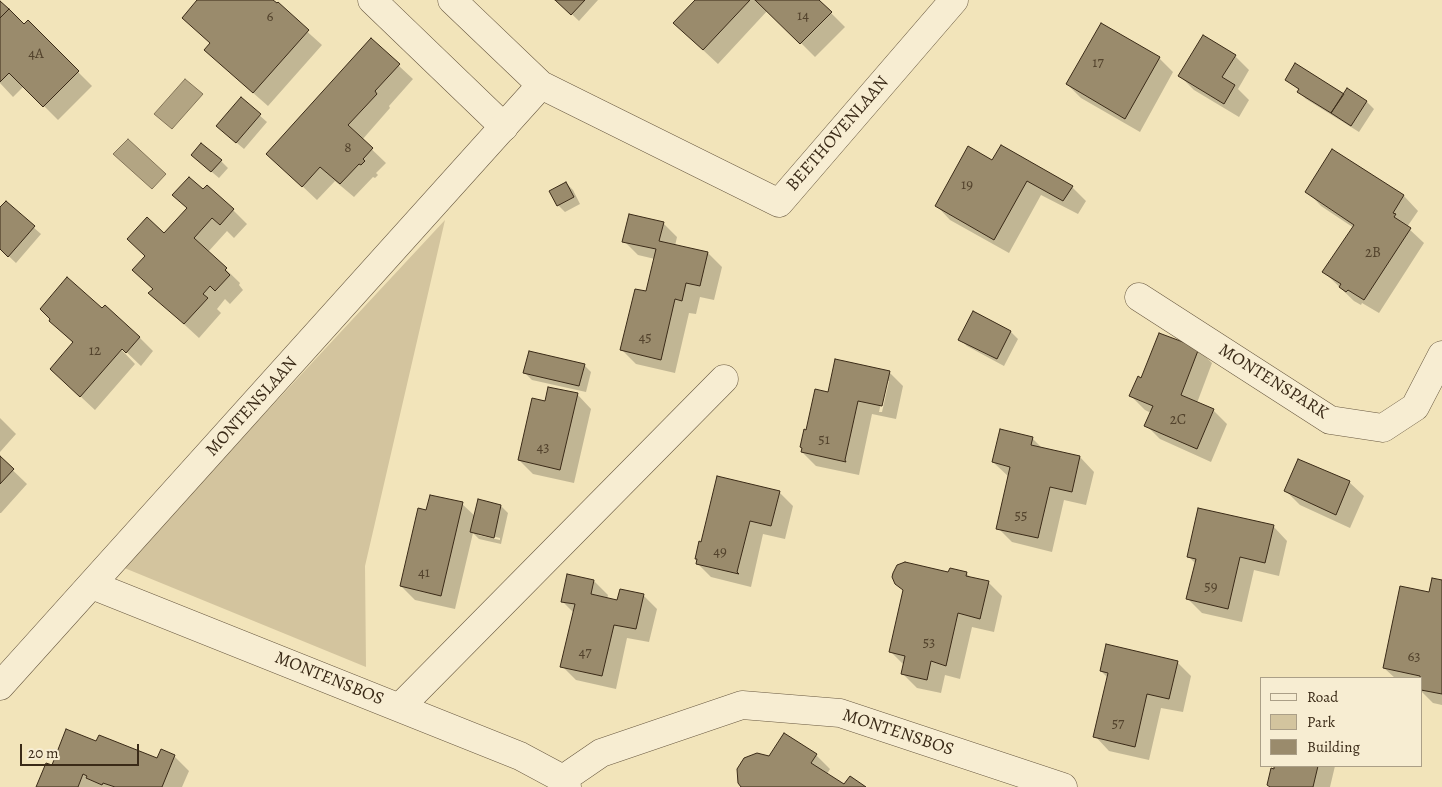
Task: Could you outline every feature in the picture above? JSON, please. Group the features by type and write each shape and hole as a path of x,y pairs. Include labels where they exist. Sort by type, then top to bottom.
{"street":[{"path":"372,0 504,127"},
{"path":"452,0 541,85"},
{"name":"BEETHOVENLAAN","path":"541,85 779,203 954,0"},
{"name":"MONTENSLAAN","path":"0,686 541,85"},
{"name":"MONTENSPARK","path":"1139,297 1330,420 1383,428 1415,407 1442,355"},
{"path":"400,707 724,378"},
{"name":"MONTENSBOS","path":"92,585 520,756 565,783 601,753 742,705 840,713 1063,787"}],"green space":[{"path":"445,220 365,566 366,667 122,567"}],"shaded area":[{"path":"185,79 203,94 172,129 154,114"},
{"path":"128,139 166,174 152,189 113,154"}],"building":[{"path":"197,0 273,0 278,2 309,30 253,93 204,50 210,43 182,18"},
{"path":"555,0 585,0 571,15"},
{"path":"695,0 750,0 703,50 673,23"},
{"path":"755,0 819,0 832,12 800,44"},
{"path":"0,1 9,9 0,18"},
{"path":"9,9 24,24 28,20 79,71 43,107 9,73 0,82 0,18"},
{"path":"1101,23 1160,57 1125,119 1066,84"},
{"path":"1203,35 1236,55 1222,77 1235,85 1224,104 1178,76"},
{"path":"371,38 400,64 375,91 377,94 348,125 373,148 363,159 365,161 361,165 359,164 340,184 320,167 302,187 266,154"},
{"path":"1295,63 1344,94 1331,113 1297,92 1299,89 1285,80"},
{"path":"1347,88 1367,101 1351,126 1331,113"},
{"path":"241,97 261,114 236,143 216,126"},
{"path":"201,143 222,160 211,172 191,155"},
{"path":"1001,145 1073,186 1063,201 1027,181 994,240 935,206 968,146 992,160"},
{"path":"1332,149 1404,195 1393,213 1396,214 1394,217 1411,228 1364,300 1348,290 1346,292 1339,287 1341,284 1322,272 1354,225 1305,192"},
{"path":"189,177 203,189 207,185 234,209 220,225 212,218 194,238 227,268 225,270 230,275 215,291 210,286 203,294 208,298 184,324 148,293 153,289 132,270 145,256 127,239 147,217 164,233 187,208 172,195"},
{"path":"566,182 574,197 557,206 549,191"},
{"path":"6,201 35,226 8,257 0,249 0,207"},
{"path":"629,214 664,222 659,241 708,252 700,286 686,283 682,301 675,299 661,360 620,350 635,289 646,291 656,249 622,242"},
{"path":"67,277 102,308 105,305 140,337 126,353 122,349 80,397 50,369 73,342 49,321 50,319 40,309"},
{"path":"973,311 1011,331 997,359 958,340"},
{"path":"1159,333 1199,348 1181,395 1214,409 1197,449 1144,426 1153,406 1129,396 1138,376 1141,378"},
{"path":"529,351 585,364 579,386 523,373"},
{"path":"835,359 890,371 882,406 858,401 846,462 801,452 802,448 800,447 804,429 806,430 815,389 828,392"},
{"path":"548,387 578,393 560,470 518,460 532,398 545,401"},
{"path":"1000,429 1033,437 1031,445 1080,456 1072,492 1050,487 1038,538 996,529 1010,467 992,462"},
{"path":"0,456 14,469 0,484"},
{"path":"1298,459 1350,481 1336,515 1284,491"},
{"path":"717,476 780,491 771,526 750,521 737,572 739,574 696,564 697,559 695,559 699,541 701,542"},
{"path":"430,495 463,502 441,596 400,586 418,508 426,510"},
{"path":"478,499 501,505 494,538 470,532"},
{"path":"1198,508 1274,525 1265,563 1240,557 1228,609 1186,599 1196,559 1187,557"},
{"path":"905,562 948,572 950,568 967,572 966,576 989,581 980,619 958,613 946,666 931,661 927,680 901,674 905,656 889,652 903,590 895,584 892,577 897,565"},
{"path":"567,574 594,580 591,594 617,600 620,589 644,594 636,629 614,625 602,676 560,667 575,604 561,602"},
{"path":"1432,578 1442,580 1442,694 1422,690 1422,677 1420,676 1383,668 1400,586 1429,592"},
{"path":"1106,644 1178,661 1169,699 1147,694 1135,747 1093,737 1108,673 1100,671"},
{"path":"66,729 96,741 99,735 157,758 161,749 175,755 162,787 115,787 103,783 102,785 86,778 87,776 83,774 78,787 36,787 46,763 52,765"},
{"path":"784,733 817,754 811,763 844,784 850,776 866,787 741,787 738,783 737,769 744,758 757,753 769,756"},
{"path":"1274,767 1318,767 1313,787 1270,787 1267,785 1271,768 1274,769"}]}
